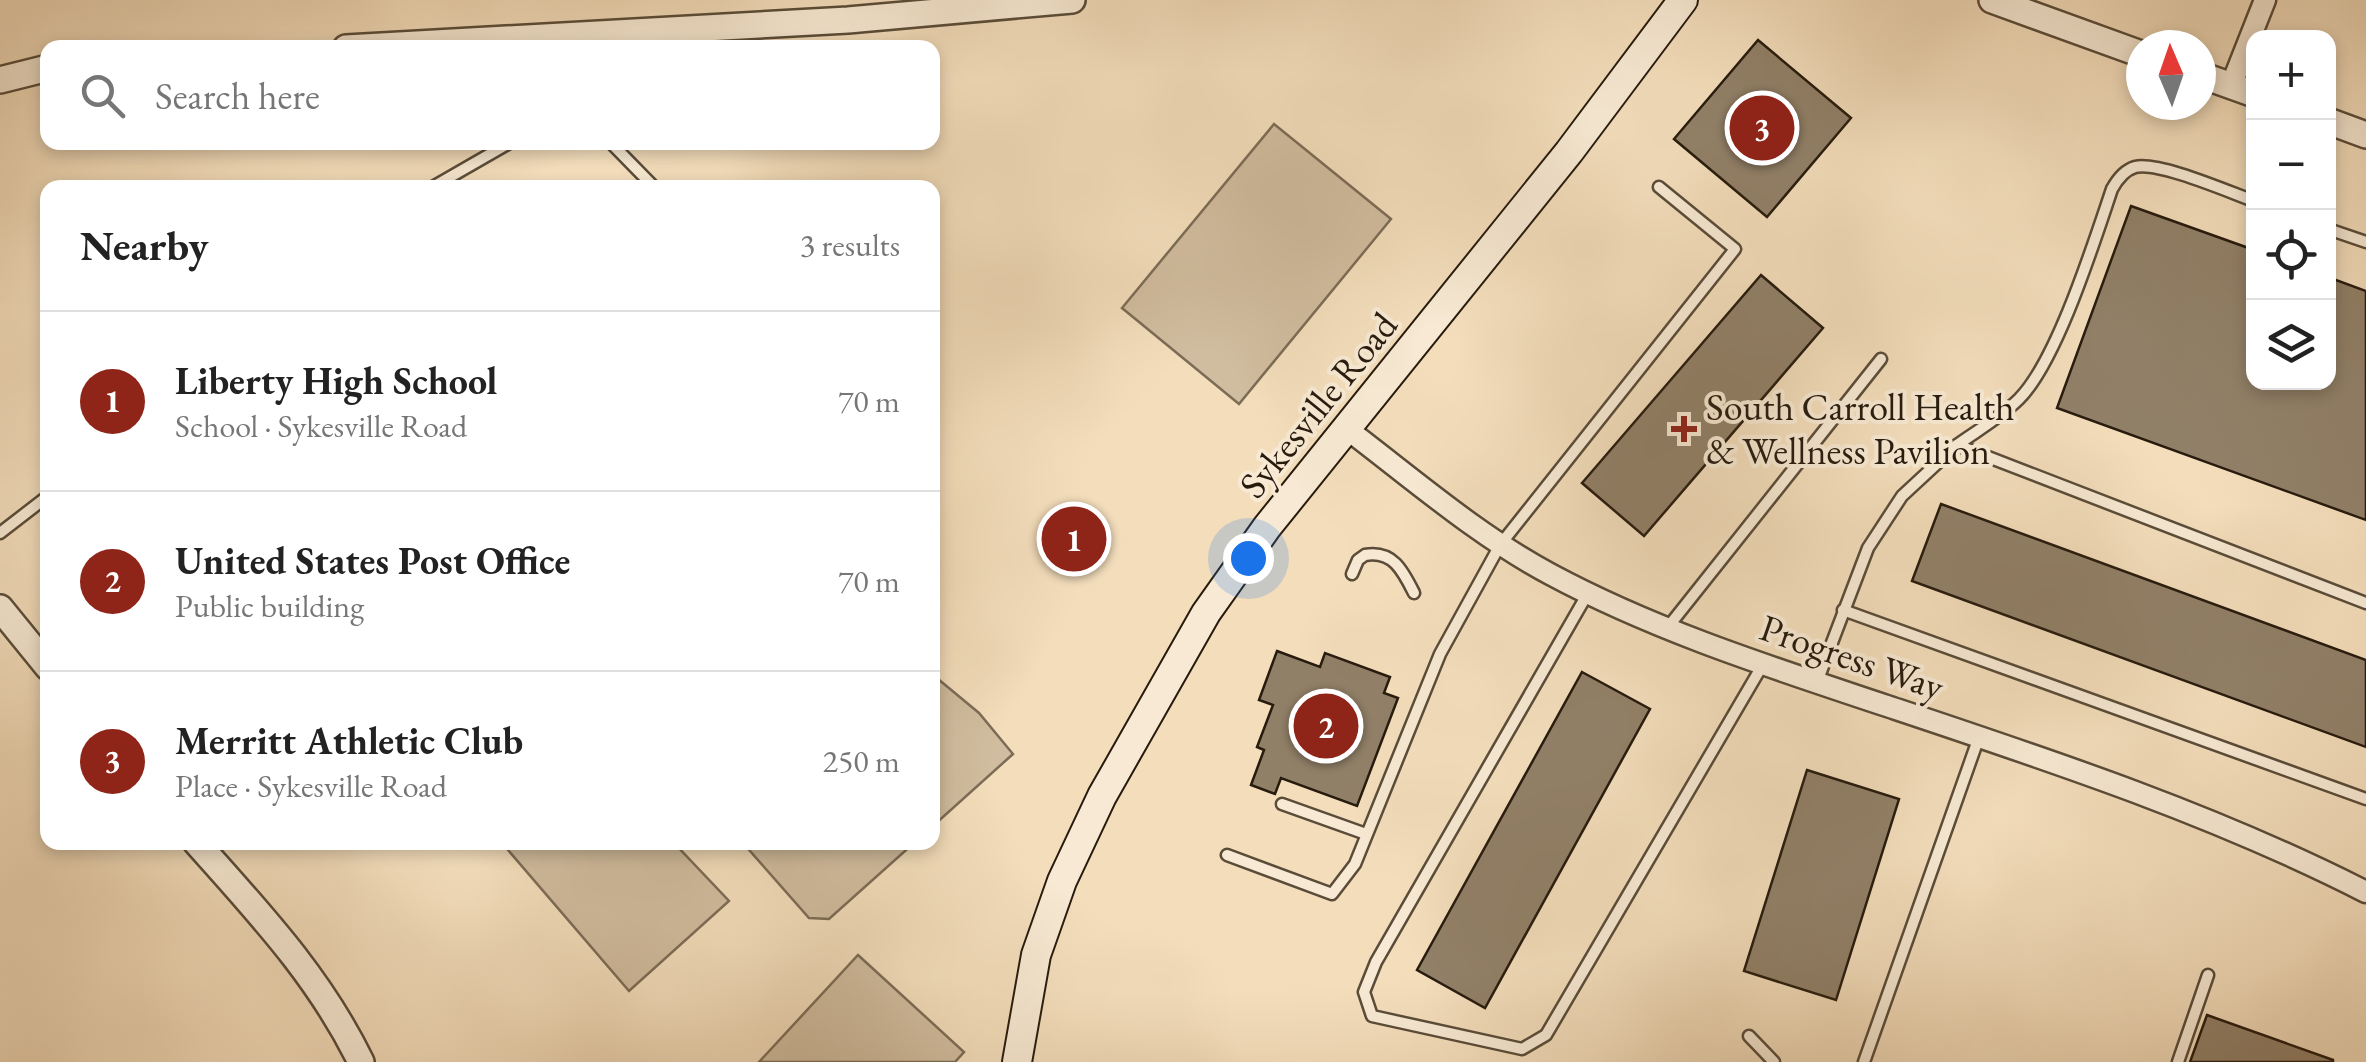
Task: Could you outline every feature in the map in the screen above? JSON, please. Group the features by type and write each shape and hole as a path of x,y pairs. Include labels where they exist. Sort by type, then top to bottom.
{"main road":[{"name":"Sykesville Road","path":"1016,1062 1036,955 1062,880 1102,796 1206,613 1267,527 1569,152 1683,0"}],"street":[{"path":"587,40 848,10 1072,0"},
{"path":"1992,0 2126,49"},
{"path":"2216,80 2242,90 2265,0"},
{"path":"0,80 40,70"},
{"path":"2336,125 2366,135"},
{"name":"Progress Way","path":"1347,429 1500,544 1589,592 1668,628 1762,666 1979,737 2205,820 2366,892"},
{"path":"0,608 40,657"},
{"path":"203,850 295,954 338,1018 361,1062"}],"lane":[{"path":"444,180 497,150"},
{"path":"618,150 648,180"},
{"path":"1816,683 1868,548 1884,521 1902,496 1957,445 2021,397 2031,383 2051,348 2112,189 2124,173 2135,167 2147,167 2246,198"},
{"path":"1227,856 1332,894 1355,864 1440,654 1500,544 1735,248 1659,186"},
{"path":"2336,231 2366,242"},
{"path":"1668,628 1881,359"},
{"path":"1957,445 2366,603"},
{"path":"0,533 40,502"},
{"path":"1352,574 1365,555 1385,556 1400,566 1414,593"},
{"path":"1589,592 1376,962 1364,992 1372,1016 1522,1049 1546,1036 1762,666"},
{"path":"1843,610 2366,799"},
{"path":"1864,1062 1979,737"},
{"path":"1282,804 1366,834"},
{"path":"2178,1062 2208,975"},
{"path":"1748,1036 1774,1062"}],"shaded area":[{"path":"1274,124 1391,219 1239,404 1122,308"},
{"path":"940,681 979,713 1013,754 940,820"},
{"path":"508,850 681,850 729,901 629,991"},
{"path":"749,850 906,850 829,919 809,918"},
{"path":"858,955 964,1052 955,1062 759,1062"}],"building":[{"path":"1758,40 1851,118 1767,217 1674,139"},
{"path":"2131,206 2246,247 2246,390 2336,390 2336,280 2366,291 2366,520 2057,408"},
{"path":"1761,275 1823,328 1644,536 1582,483"},
{"path":"1941,504 2366,660 2366,747 1912,581"},
{"path":"1277,651 1320,667 1325,653 1390,677 1384,693 1398,698 1357,806 1281,778 1275,794 1251,785 1264,750 1257,747 1273,705 1259,700"},
{"path":"1582,672 1650,709 1485,1008 1417,970"},
{"path":"1807,770 1899,799 1836,1000 1744,971"},
{"path":"2207,1015 2333,1060 2333,1062 2190,1062"}],"place":[{"name":"Merritt Athletic Club","path":"1762,128"},
{"name":"South Carroll Health & Wellness Pavilion","path":"1684,429"},
{"name":"Liberty High School","path":"1074,539"},
{"name":"United States Post Office","path":"1326,726"}]}
